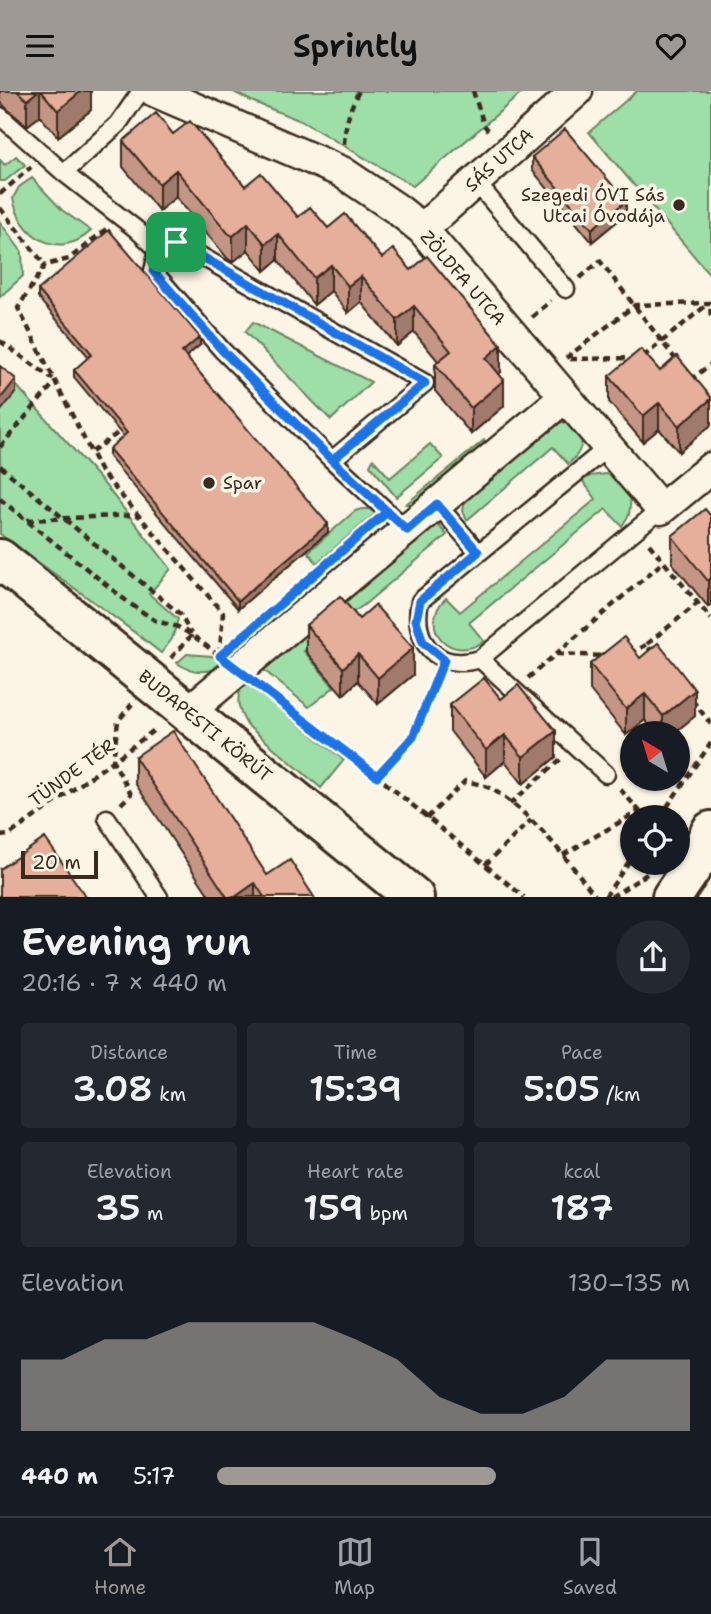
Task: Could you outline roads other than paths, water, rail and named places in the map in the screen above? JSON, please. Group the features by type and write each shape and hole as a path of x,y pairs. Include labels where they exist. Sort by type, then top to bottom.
{"street":[{"name":"ZÖLDFA UTCA","path":"154,91 342,172 422,229 662,509"},
{"name":"SÁS UTCA","path":"422,229 577,91"},
{"path":"173,719 229,658 407,530 565,397"},
{"path":"662,509 711,468"},
{"name":"BUDAPESTI KÖRÚT","path":"0,559 173,719 412,896"},
{"path":"665,877 711,820"},
{"path":"665,877 695,863 711,831"}],"lane":[{"path":"64,173 118,124 141,91"},
{"path":"0,117 158,250"},
{"path":"475,181 566,289"},
{"path":"158,250 176,242 425,383 332,460"},
{"path":"158,250 153,271 222,350 332,460 407,530"},
{"path":"607,448 420,601 416,620 423,642 444,660 466,663 480,659 662,509"},
{"path":"437,504 478,552"},
{"path":"480,659 606,774"},
{"path":"107,818 159,897"}],"place":[{"name":"Szegedi ÓVI Sás Utcai Óvodája","path":"679,205"},
{"name":"Spar","path":"209,483"}]}
